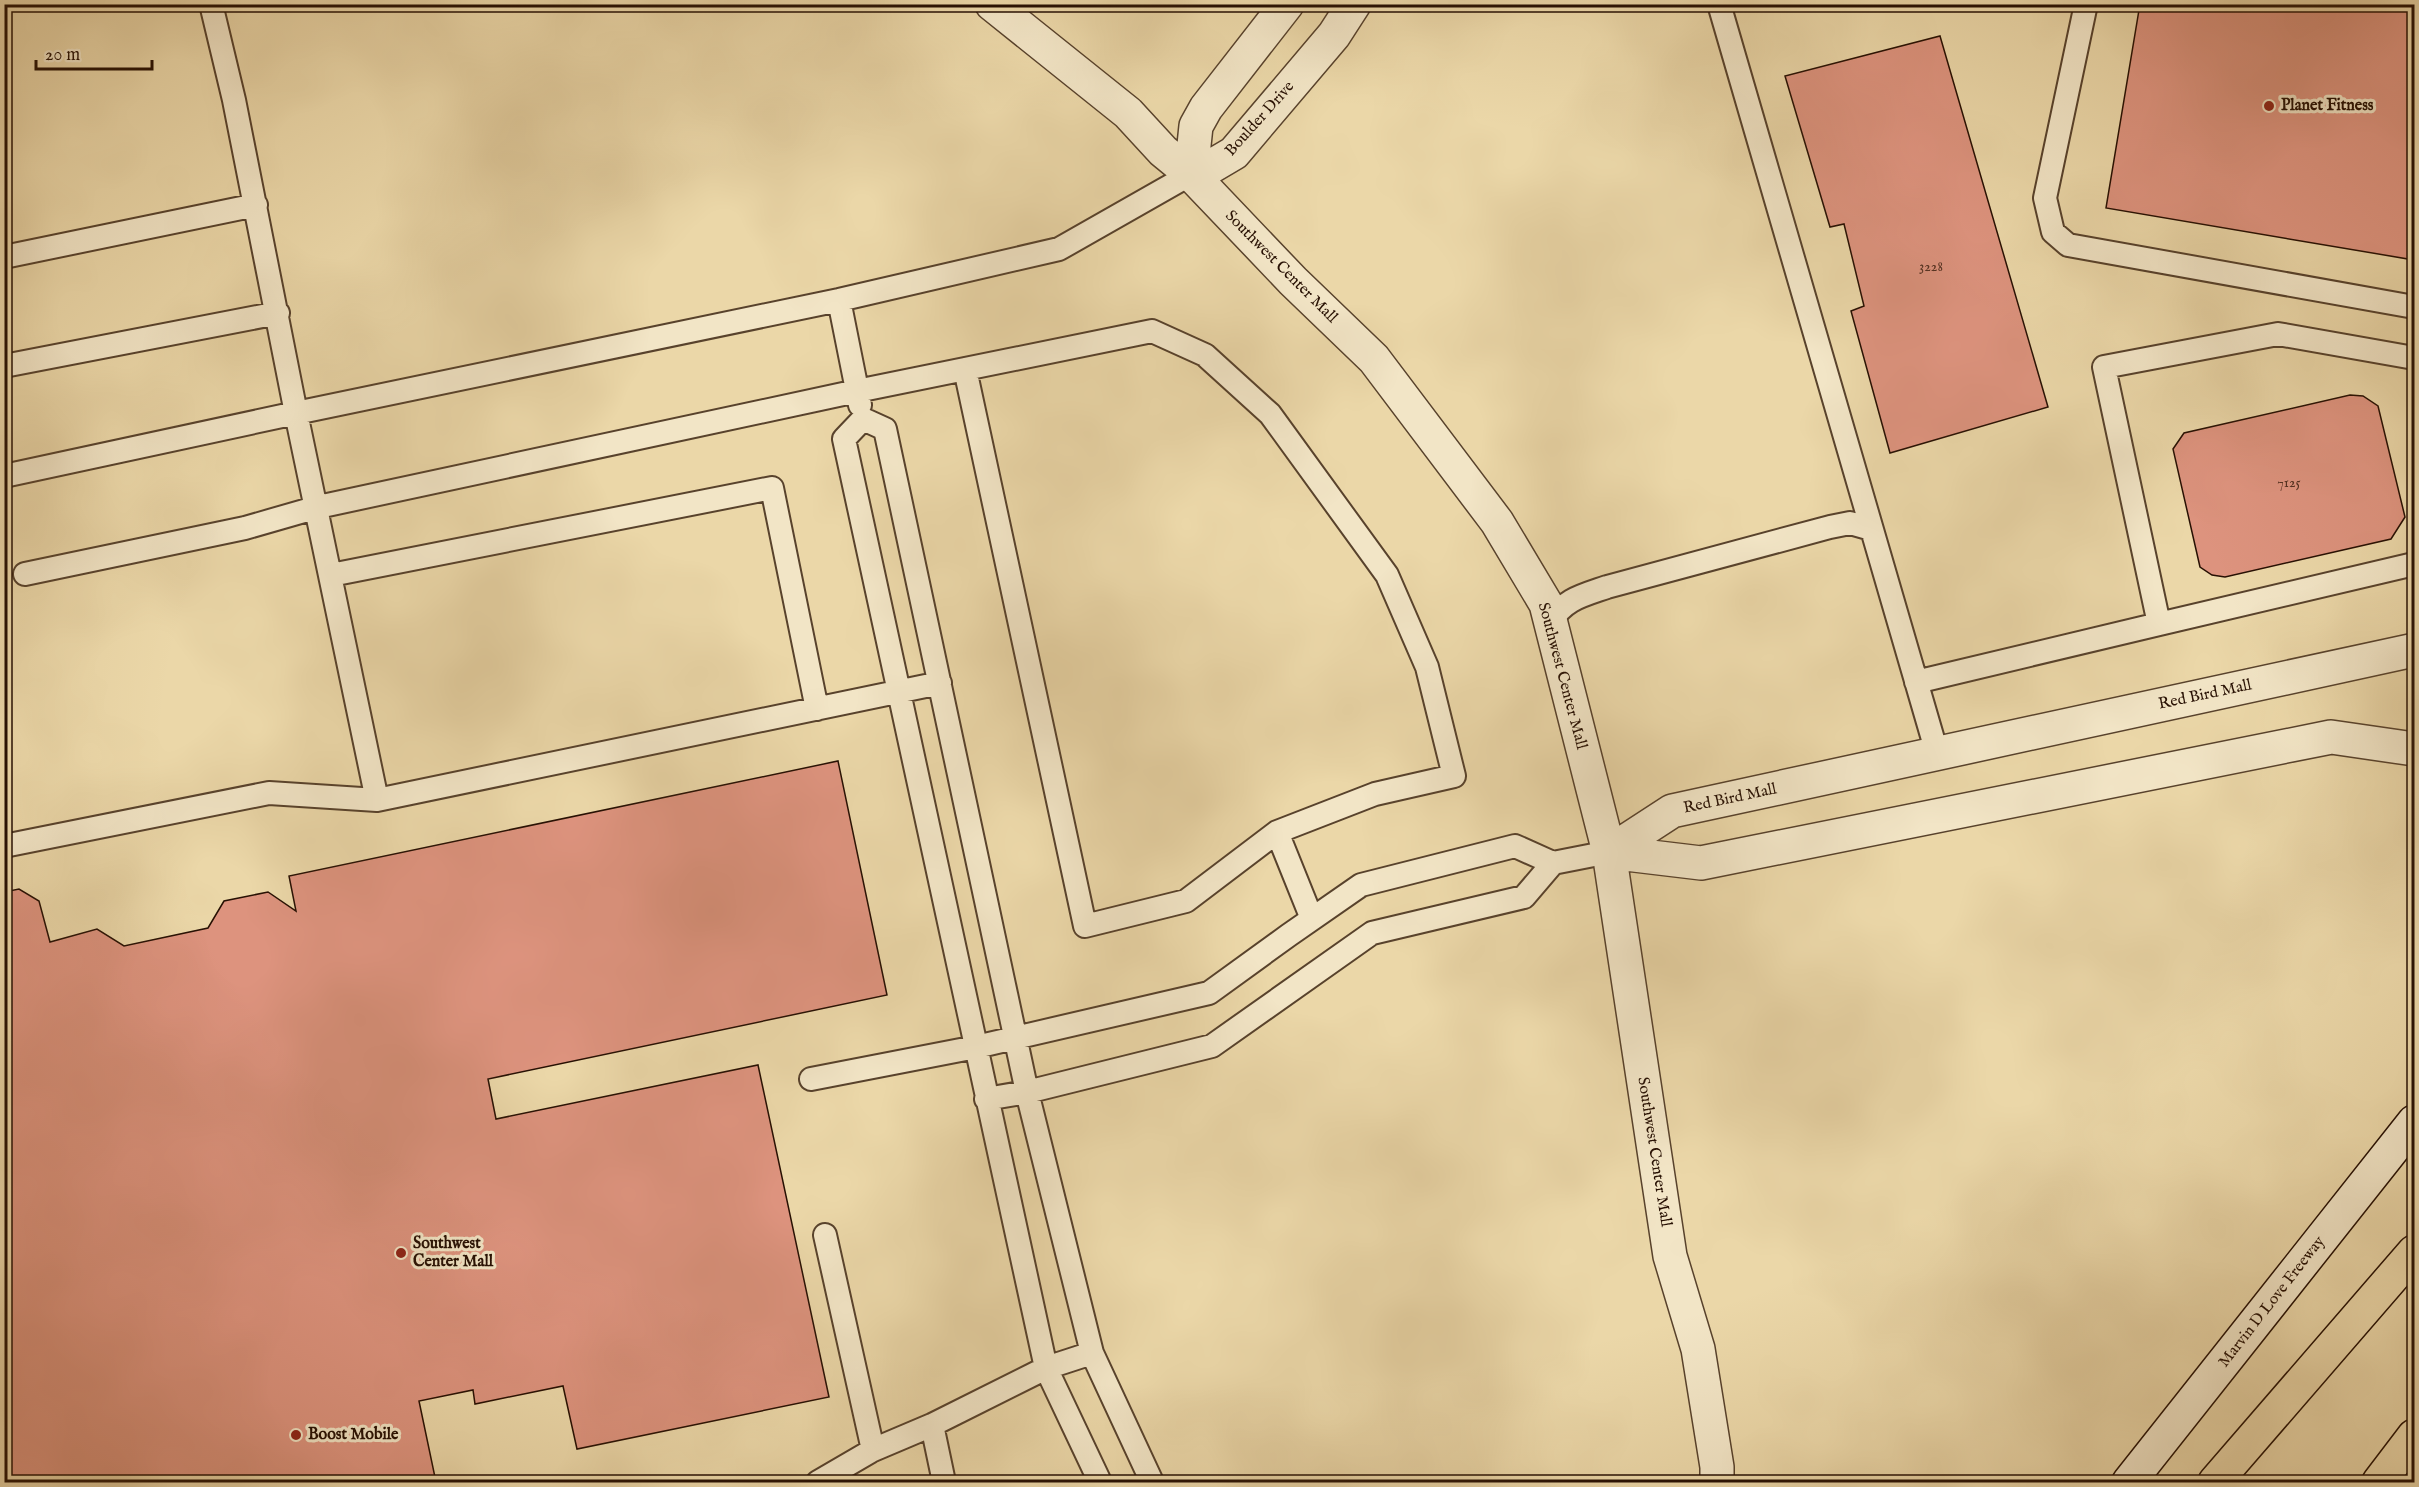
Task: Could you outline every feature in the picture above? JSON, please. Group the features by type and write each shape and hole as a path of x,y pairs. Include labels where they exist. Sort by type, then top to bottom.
{"highway":[{"path":"2216,1482 2415,1252"},
{"path":"2379,1482 2415,1436"}],"street":[{"name":"Southwest Center Mall","path":"992,4 1128,113 1163,151 1191,174 1293,281 1374,359 1497,522 1546,604 1609,852 1670,1256 1698,1349 1718,1467 1717,1482"},
{"path":"1191,174 1196,126 1206,108 1287,4"},
{"name":"Boulder Drive","path":"1191,174 1212,166 1234,153 1334,35 1354,4"},
{"name":"Red Bird Mall","path":"1609,852 1672,811 2415,650"},
{"path":"1609,852 1701,863 2331,737 2415,749"},
{"name":"Marvin D Love Freeway","path":"2129,1482 2415,1122"}],"lane":[{"path":"211,4 256,205 296,413 318,507 377,800"},
{"path":"1719,4 1936,753"},
{"path":"2086,4 2045,198 2053,232 2067,244 2415,307"},
{"path":"4,476 840,300 1059,249 1191,174"},
{"path":"4,257 256,205"},
{"path":"840,300 863,419"},
{"path":"4,366 278,313"},
{"path":"25,574 245,528 318,507 857,391 965,369 1152,331 1205,355 1270,414 1388,575 1427,667 1454,776 1375,794 1276,832 1186,901 1085,926 965,369"},
{"path":"2159,624 2104,367 2278,334 2415,358"},
{"path":"863,419 885,429 1027,1092 1092,1353 1152,1482"},
{"path":"863,419 844,439 986,1099 1046,1368 1100,1482"},
{"path":"331,576 772,488 817,709"},
{"path":"1550,622 1559,609 1574,598 1606,587 1830,527 1850,523 1871,529"},
{"path":"1916,682 2415,564"},
{"path":"4,846 269,793 377,800 939,683"},
{"path":"1276,832 1312,919"},
{"path":"811,1079 976,1047 1209,993 1361,885 1515,846 1553,863 1609,852"},
{"path":"986,1099 1027,1092 1212,1046 1372,933 1524,897 1553,863"},
{"path":"825,1235 873,1450"},
{"path":"818,1482 840,1472 873,1450 932,1425 1046,1368 1092,1353"},
{"path":"932,1425 944,1482"}],"building":[{"name":"Planet Fitness","path":"2140,4 2414,4 2414,260 2106,208"},
{"path":"1940,36 2048,407 1890,453 1851,311 1864,306 1844,224 1830,227 1785,76"},
{"path":"2350,395 2363,396 2378,406 2405,517 2391,539 2225,577 2212,575 2200,567 2173,449 2184,433"},
{"name":"Southwest Center Mall","path":"838,761 887,995 488,1079 496,1119 758,1065 829,1397 577,1449 563,1386 475,1404 473,1390 419,1401 436,1482 4,1482 4,892 19,889 39,901 50,942 97,929 124,946 208,928 224,901 268,892 296,911 289,876"}],"place":[{"name":"Planet Fitness","path":"2269,106"},
{"name":"Southwest Center Mall","path":"401,1253"},
{"name":"Boost Mobile","path":"296,1435"}]}
